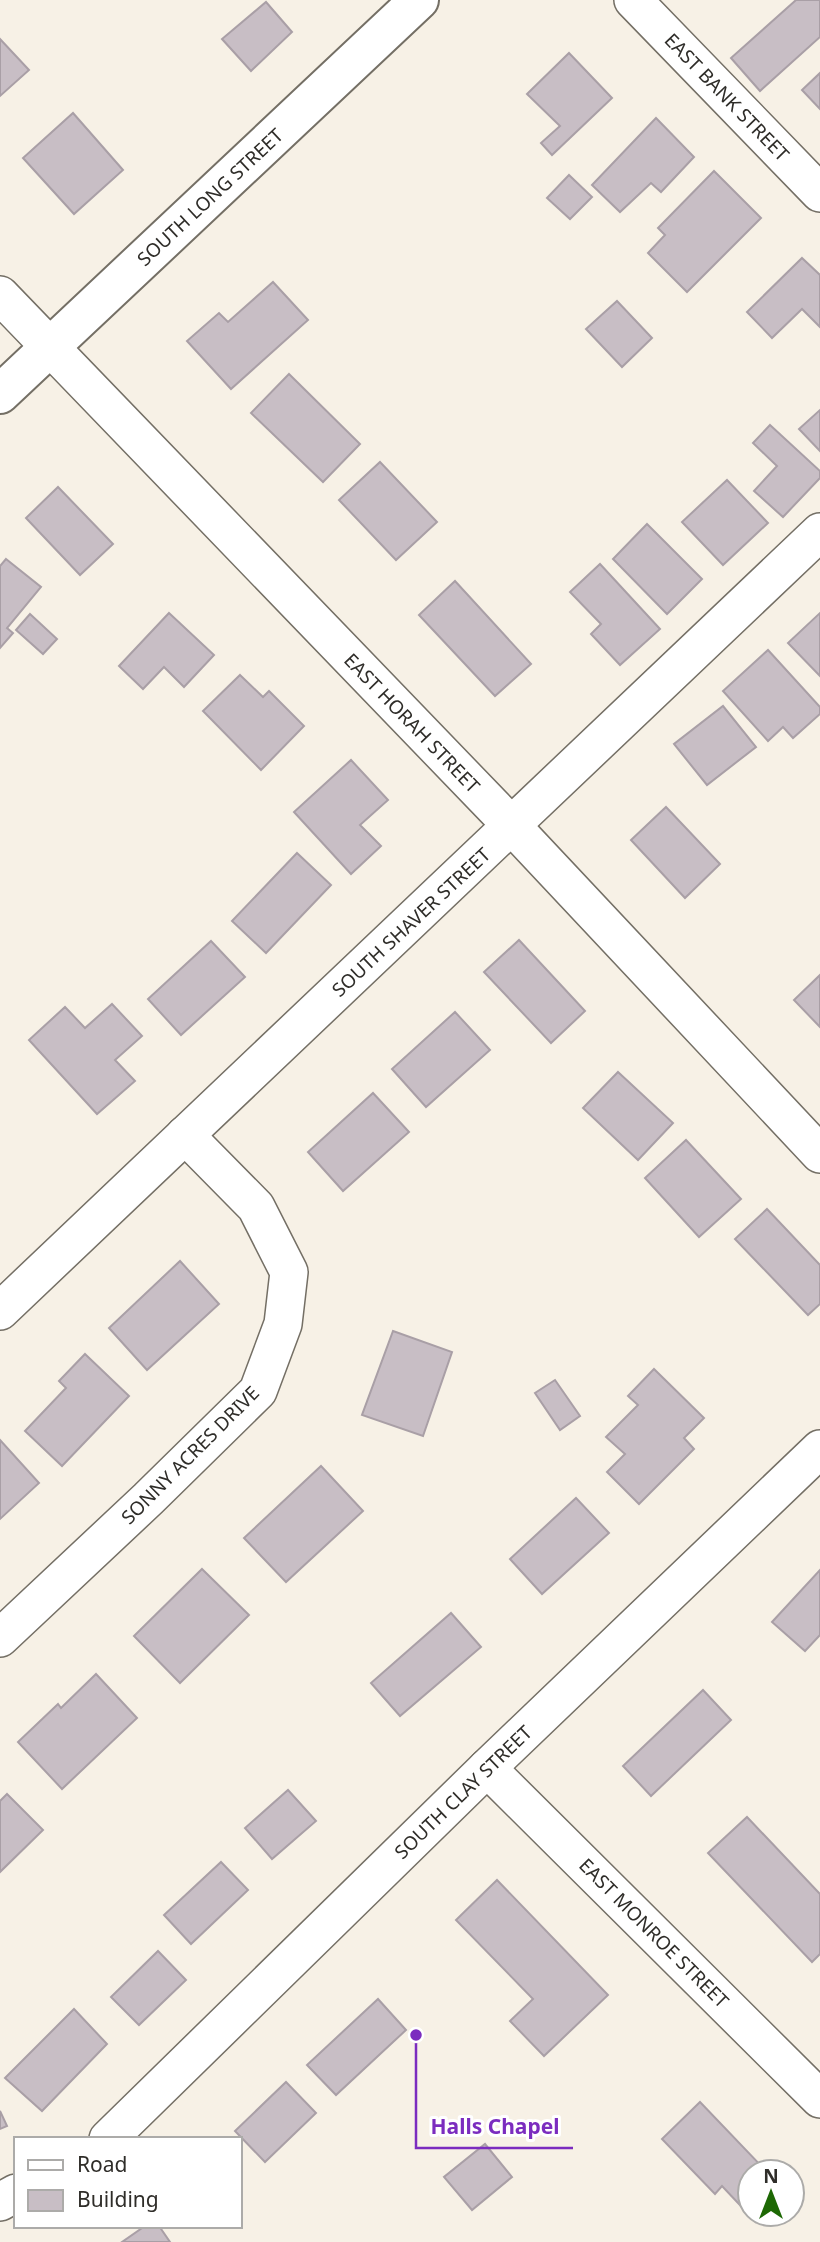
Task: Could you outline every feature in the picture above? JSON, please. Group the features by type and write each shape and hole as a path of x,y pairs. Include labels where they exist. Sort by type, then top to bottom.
{"main road":[{"name":"SOUTH LONG STREET","path":"0,394 419,0"}],"street":[{"name":"EAST BANK STREET","path":"633,0 820,193"},
{"name":"EAST HORAH STREET","path":"0,295 512,826 820,1154"},
{"name":"SOUTH SHAVER STREET","path":"0,1311 820,532"},
{"name":"SONNY ACRES DRIVE","path":"0,1638 258,1391 283,1324 289,1272 256,1207 185,1135"},
{"name":"SOUTH CLAY STREET","path":"110,2137 487,1768 820,1448"},
{"name":"EAST MONROE STREET","path":"487,1768 820,2099"}],"building":[{"path":"796,0 820,0 820,37 760,91 731,58"},
{"path":"266,2 292,32 251,71 222,39"},
{"path":"0,39 29,70 0,96"},
{"path":"569,53 612,98 552,155 541,143 560,126 527,94"},
{"path":"820,73 820,109 802,90"},
{"path":"73,113 123,170 74,214 23,158"},
{"path":"656,118 694,157 661,192 651,183 620,212 592,185"},
{"path":"714,171 761,218 687,292 648,253 665,235 658,228"},
{"path":"569,175 592,197 570,219 547,198"},
{"path":"802,258 820,275 820,327 802,309 772,338 747,312"},
{"path":"273,282 308,320 231,389 187,341 219,313 228,322"},
{"path":"617,301 652,338 622,367 586,329"},
{"path":"289,374 360,444 323,482 251,413"},
{"path":"820,410 820,451 799,429"},
{"path":"770,425 820,471 820,478 783,517 754,491 777,466 753,443"},
{"path":"380,462 437,522 396,560 339,500"},
{"path":"727,480 768,523 723,565 682,522"},
{"path":"58,487 113,544 80,575 26,518"},
{"path":"647,524 702,579 667,614 613,559"},
{"path":"6,559 41,587 7,628 13,633 0,648 0,566"},
{"path":"600,564 660,629 620,665 591,634 601,624 570,592"},
{"path":"455,581 531,664 495,696 419,615"},
{"path":"169,613 214,655 184,687 164,667 143,689 119,666"},
{"path":"820,613 820,676 788,643"},
{"path":"30,614 57,639 43,654 16,630"},
{"path":"768,650 820,707 820,714 793,738 783,727 768,741 723,691"},
{"path":"240,675 263,697 269,691 304,726 261,770 203,711"},
{"path":"723,706 756,747 707,785 674,744"},
{"path":"351,760 388,800 360,825 381,846 351,874 294,812"},
{"path":"666,807 720,864 685,898 631,840"},
{"path":"297,853 331,885 266,953 232,921"},
{"path":"519,940 585,1011 551,1043 484,972"},
{"path":"211,941 245,977 181,1035 148,999"},
{"path":"820,975 820,1027 794,1000"},
{"path":"112,1004 142,1036 115,1060 135,1081 97,1114 29,1040 65,1007 85,1028"},
{"path":"455,1012 490,1050 426,1107 392,1069"},
{"path":"618,1072 673,1123 638,1160 583,1108"},
{"path":"373,1093 409,1132 343,1191 308,1152"},
{"path":"686,1140 741,1199 699,1237 645,1178"},
{"path":"767,1209 820,1265 820,1304 808,1315 735,1239"},
{"path":"180,1261 219,1304 147,1370 109,1328"},
{"path":"393,1331 452,1352 423,1436 362,1415"},
{"path":"85,1354 129,1396 62,1466 25,1431 66,1388 59,1381"},
{"path":"654,1369 704,1418 684,1438 694,1449 639,1504 607,1472 625,1454 606,1437 638,1405 628,1396"},
{"path":"555,1380 580,1416 560,1430 535,1393"},
{"path":"0,1440 39,1483 0,1519"},
{"path":"321,1466 363,1511 286,1582 244,1538"},
{"path":"576,1498 609,1533 542,1594 510,1559"},
{"path":"202,1569 249,1615 180,1683 134,1636"},
{"path":"820,1570 820,1635 805,1651 772,1622"},
{"path":"451,1613 481,1647 400,1716 371,1683"},
{"path":"96,1674 137,1718 62,1789 18,1742 58,1704 61,1708"},
{"path":"703,1690 731,1720 651,1796 623,1766"},
{"path":"288,1790 316,1821 272,1859 245,1828"},
{"path":"7,1794 43,1830 0,1872 0,1801"},
{"path":"747,1817 820,1894 820,1954 812,1962 708,1853"},
{"path":"221,1862 248,1890 191,1944 164,1915"},
{"path":"497,1880 608,1995 544,2056 510,2021 533,1999 456,1920"},
{"path":"158,1951 186,1980 139,2025 111,1997"},
{"path":"378,1999 406,2030 336,2095 307,2065"},
{"path":"74,2009 107,2044 42,2111 5,2078"},
{"path":"286,2082 316,2113 265,2162 235,2131"},
{"path":"700,2102 754,2158 736,2158 736,2201 722,2186 715,2194 662,2139"},
{"path":"0,2111 7,2126 0,2129"},
{"path":"485,2144 512,2177 472,2210 444,2177"},
{"path":"142,2228 160,2228 170,2242 122,2242"}],"place":[{"name":"Halls Chapel","path":"416,2035"}]}
